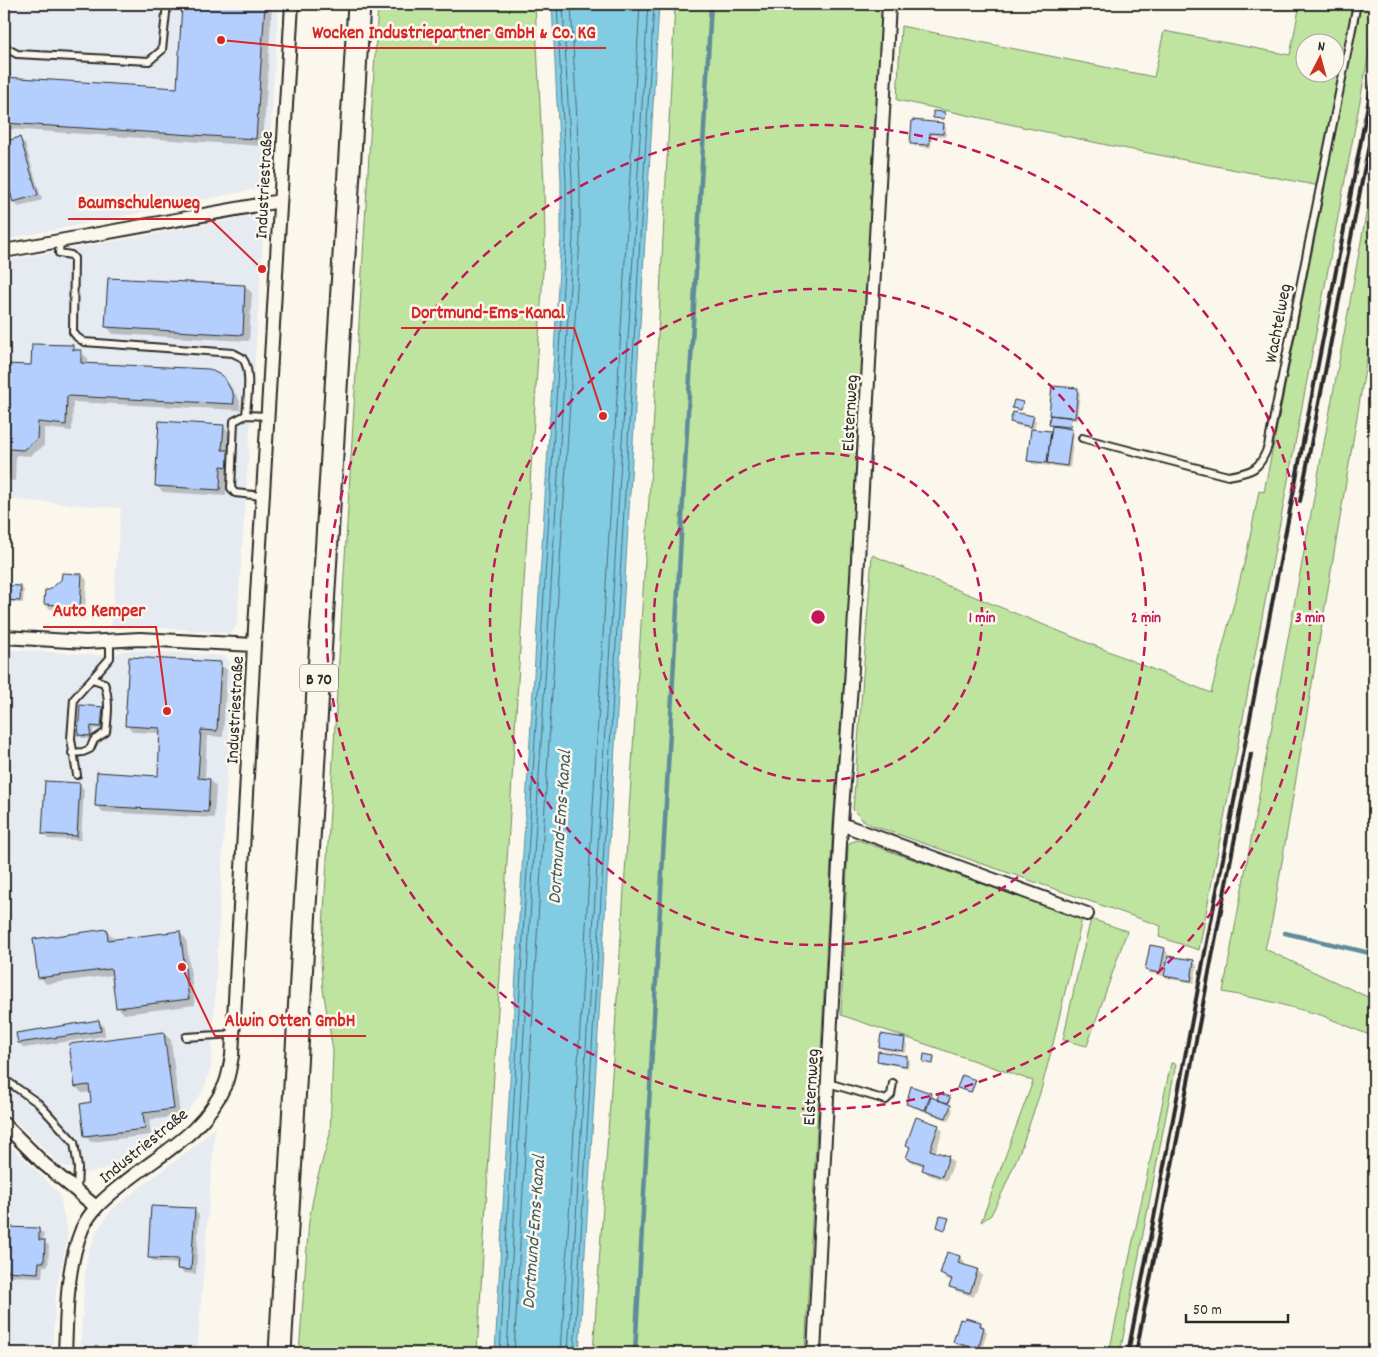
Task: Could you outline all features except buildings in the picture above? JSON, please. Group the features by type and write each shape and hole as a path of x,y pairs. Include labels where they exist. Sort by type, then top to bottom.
{"main road":[{"name":"B 70","path":"280,1353 359,4"}],"street":[{"name":"Industriestraße","path":"65,1353 68,1285 82,1229 96,1207 127,1180 190,1134 211,1110 226,1084 232,1056 292,4"},
{"name":"Elsternweg","path":"814,1353 841,824 851,686 889,4"},
{"path":"4,251 280,201"},
{"path":"4,637 86,642 140,639 254,646"},
{"path":"841,824 1088,914"},
{"path":"4,1124 44,1164 96,1207"}],"lane":[{"path":"4,47 17,54 149,61 162,50 167,4"},
{"name":"Wachtelweg","path":"1082,438 1228,476 1258,468 1268,446 1357,4"},
{"path":"60,240 59,253 71,255 74,258 73,332 77,337 84,342 233,353 242,358 247,366 246,415"},
{"path":"263,496 235,493 231,488 234,421 246,415 267,416"},
{"path":"77,775 71,739 74,700 110,658 110,640"},
{"path":"72,753 84,752 90,749 94,740 106,732 108,712 107,690 104,683 92,679"},
{"path":"186,1037 234,1034"},
{"path":"4,1079 38,1103 74,1142 78,1168 77,1192"},
{"path":"828,1083 886,1100 892,1095 893,1083"}],"shaded area":[{"path":"4,4 279,4 267,185 256,189 4,240"},
{"path":"246,217 260,220 264,225 237,625 232,632 224,633 142,626 111,628 121,508 4,499 4,261"},
{"path":"4,649 98,655 131,650 225,656 233,665 211,1068 203,1091 186,1114 114,1165 102,1170 86,1173 60,1165 4,1110"},
{"path":"215,1127 197,1353 80,1353 85,1271 89,1250 98,1229 113,1208 198,1143"},
{"path":"4,1139 59,1193 68,1234 56,1292 52,1353 4,1353"}],"green space":[{"path":"378,4 535,4 545,239 477,1353 299,1353 309,1221 316,1183 330,1134 333,1051 323,989 321,961"},
{"path":"675,4 886,4 844,682 833,823 805,1353 593,1353 652,452"},
{"path":"1300,4 1374,4 1374,27 1199,950 1159,937 1161,926 871,825 853,810 872,555 1211,693 1247,552 1259,491 1264,492 1325,187 1107,145 897,100 901,26 1154,77 1164,31 1290,55"},
{"path":"1374,171 1374,316 1272,921 1265,949 1374,1000 1374,1037 1321,1015 1264,1000 1223,992"},
{"path":"858,840 1082,919 1041,1090 1022,1146 1003,1191 991,1215 981,1222 1033,1081 841,1015 848,846 851,842"},
{"path":"1091,919 1127,931 1087,1046 1063,1040"},
{"path":"1171,1063 1176,1064 1120,1353 1109,1353"}],"water":[{"path":"552,4 659,4 579,1353 495,1353 519,918 561,238 561,181"}],"waterway":[{"path":"635,1353 711,4"},
{"path":"1285,933 1374,954"}],"railway":[{"path":"1128,1353 1374,73"},
{"path":"1300,501 1374,119"},
{"path":"1136,1353 1251,754"}],"place":[{"name":"Wocken Industriepartner GmbH & Co. KG","path":"221,40"},
{"name":"Baumschulenweg","path":"262,269"},
{"name":"Dortmund-Ems-Kanal","path":"603,416"},
{"name":"Auto Kemper","path":"167,711"},
{"name":"Alwin Otten GmbH","path":"182,967"}]}
